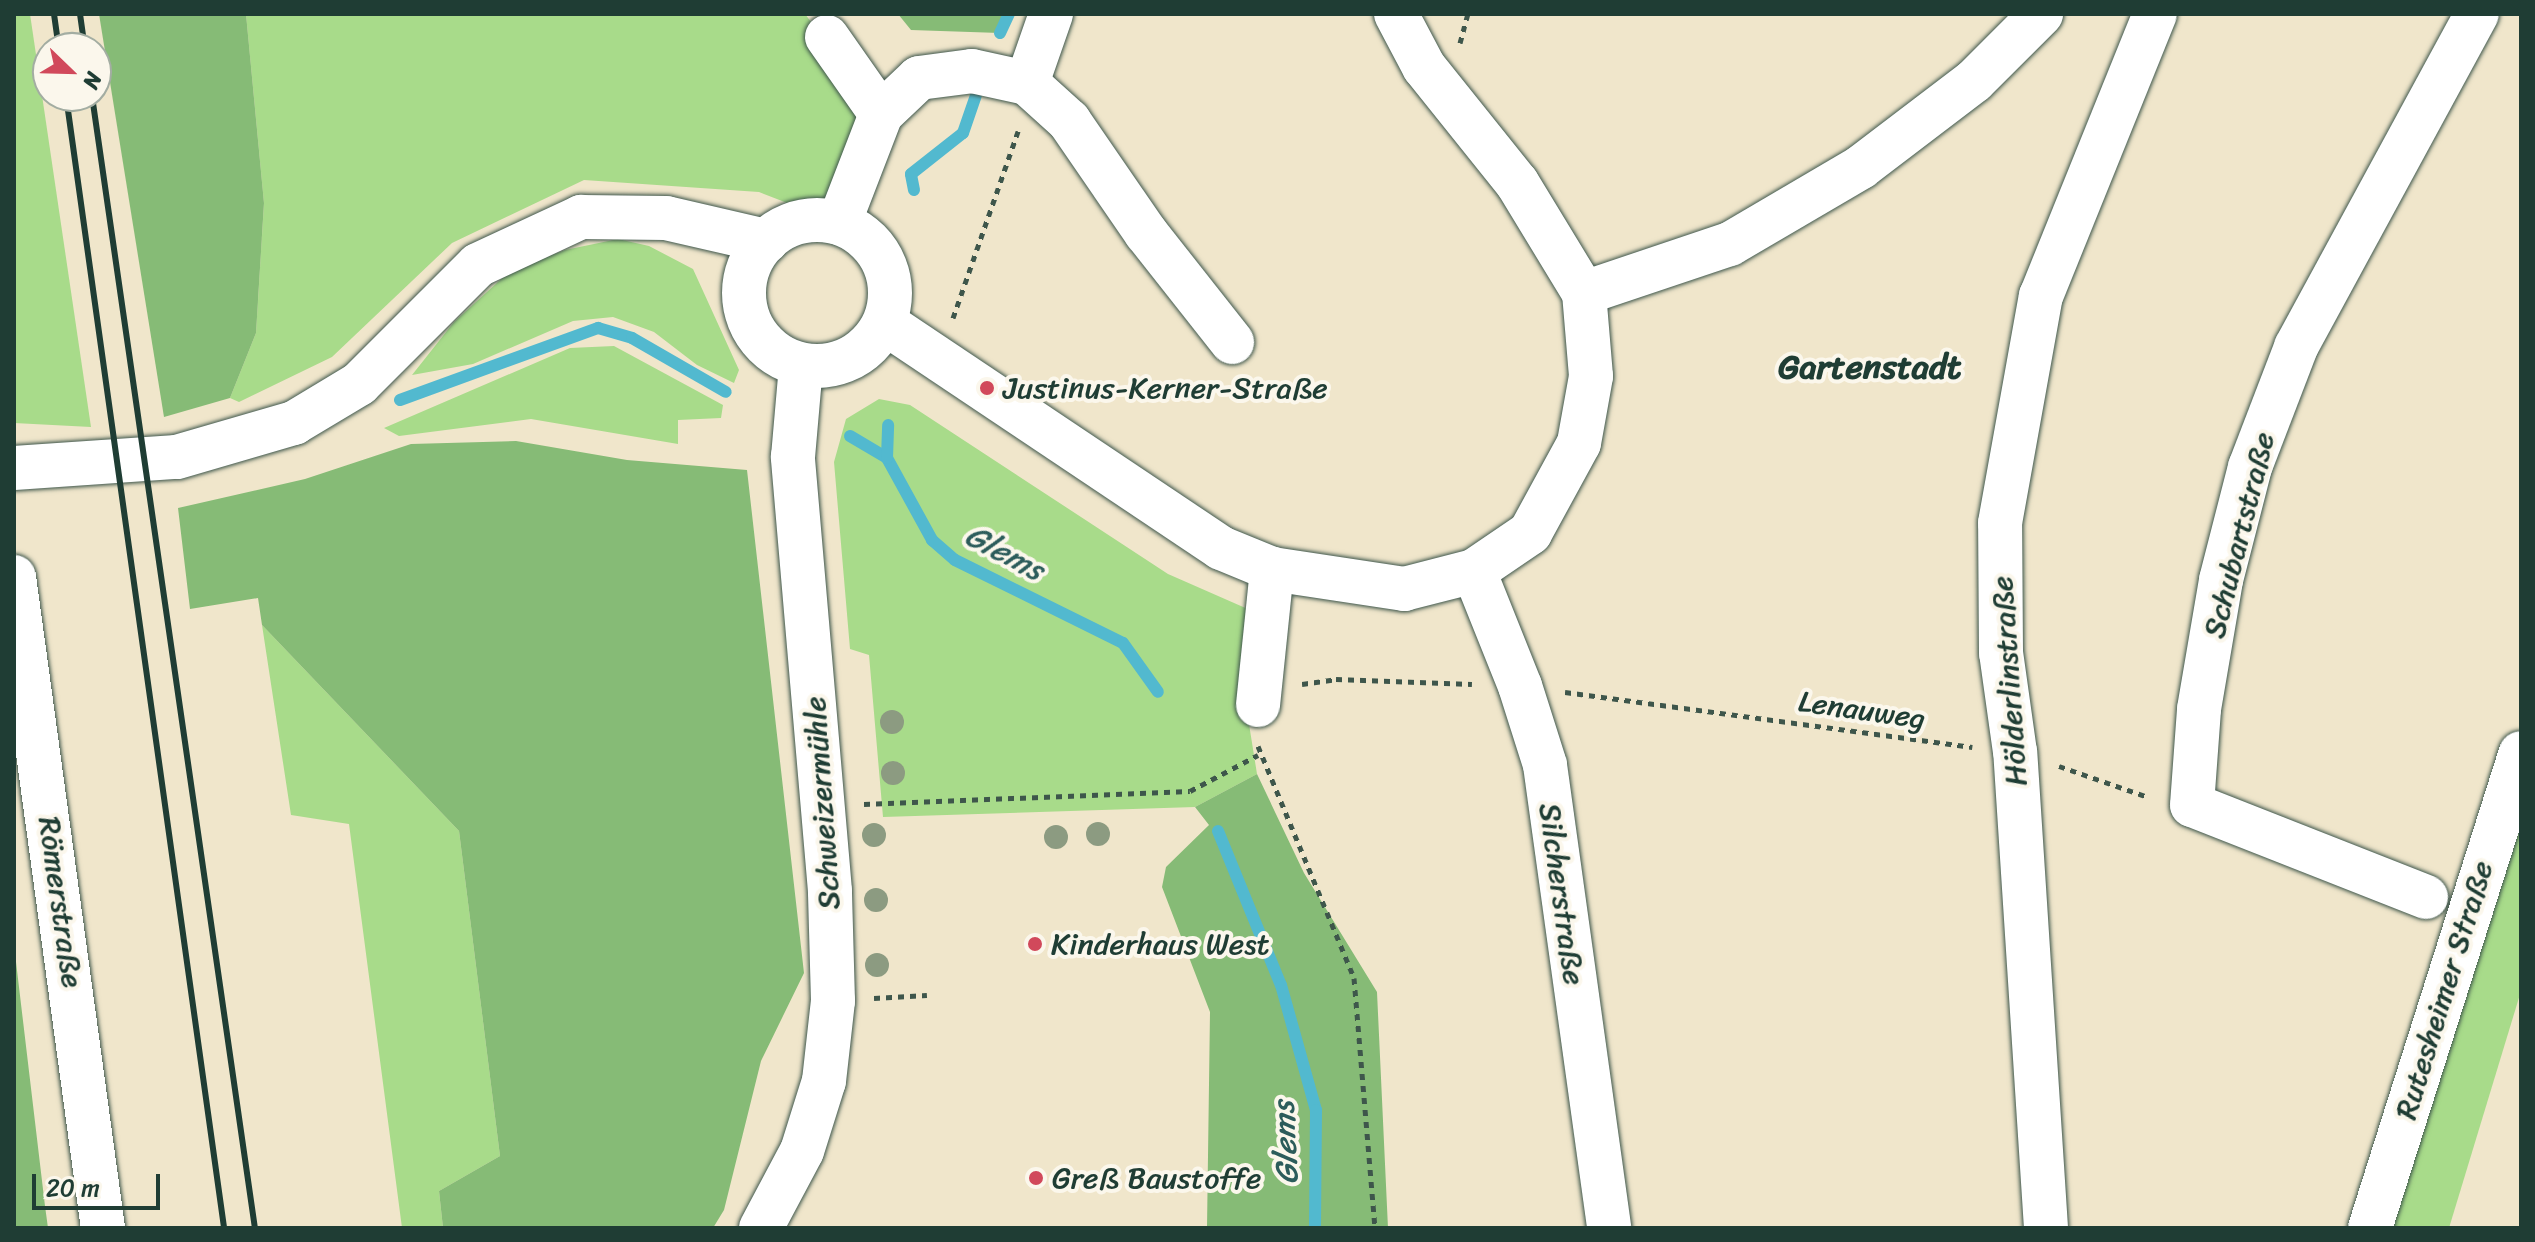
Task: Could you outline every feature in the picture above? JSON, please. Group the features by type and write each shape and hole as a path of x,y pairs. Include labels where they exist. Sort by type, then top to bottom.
{"street":[{"path":"1027,83 1051,14"},
{"path":"885,323 1056,434 1221,548 1272,569 1404,589 1474,571 1530,533 1579,443 1591,376 1584,293 1517,183 1424,67 1396,14"},
{"path":"1584,293 1730,244 1861,167 1974,81 2041,14"},
{"name":"Hölderlinstraße","path":"2046,1228 2015,752 2001,653 2000,523 2041,296 2155,14"},
{"name":"Schubartstraße","path":"2192,805 2199,709 2216,609 2250,467 2296,347 2477,14"},
{"path":"827,37 881,114"},
{"path":"839,223 881,114 919,78 972,71 1027,83 1069,121 1146,233 1232,342"},
{"path":"14,468 177,457 261,437 331,404 359,384 478,265 581,217 666,218 766,241"},
{"path":"666,218 745,282"},
{"path":"799,222 839,223 861,234 878,251 891,299 885,323 871,344 850,359 826,366 801,365 781,357 751,325 745,282 766,241 799,222"},
{"name":"Schweizermühle","path":"761,1228 802,1151 824,1081 833,1001 823,806 793,457 801,365"},
{"path":"1258,705 1272,569"},
{"name":"Silcherstraße","path":"1474,571 1520,686 1545,765 1609,1228"},
{"name":"Römerstraße","path":"14,577 103,1228"},
{"name":"Rutesheimer Straße","path":"2370,1228 2521,753"},
{"path":"2192,805 2426,897"}],"path":[{"path":"934,355 961,304 1021,121 1027,83"},
{"name":"Lenauweg","path":"1336,679 1520,686 2015,752 2168,805 2192,805"},
{"path":"1258,705 1258,755 1354,978 1375,1228"},
{"path":"823,806 1190,791 1258,755"}],"green space":[{"path":"14,14 30,14 32,112 44,112 91,427 14,423"},
{"path":"99,14 246,14 264,203 256,333 230,398 164,417 112,95 112,32 102,32"},
{"path":"246,14 805,14 881,114 839,223 759,192 584,180 452,243 332,357 239,402 230,398 256,333 264,203"},
{"path":"898,14 1009,14 1000,33 911,30"},
{"path":"618,239 649,246 693,269 739,370 734,383 697,365 654,332 613,317 573,321 473,364 412,375 454,322 510,271 565,250"},
{"path":"614,346 723,405 721,418 678,420 678,444 531,419 399,436 384,428 570,348"},
{"path":"879,399 910,405 1168,574 1250,610 1245,699 1257,774 1195,807 883,817 869,655 850,649 834,462 846,419"},
{"path":"516,441 627,460 747,470 804,973 761,1061 724,1210 713,1228 443,1228 439,1191 500,1156 459,831 262,625 258,598 190,609 178,508 305,479 411,444"},
{"path":"262,625 459,831 500,1156 439,1191 443,1228 402,1228 349,824 291,815"},
{"path":"1257,774 1304,873 1377,992 1388,1228 1207,1228 1210,1012 1162,887 1166,867 1209,825 1195,807"},
{"path":"2521,816 2521,991 2449,1228 2392,1228"},
{"path":"14,945 45,1206 48,1228 14,1228"}],"waterway":[{"path":"1000,33 1009,14"},
{"path":"914,190 911,174 963,133 976,96"},
{"name":"Glems","path":"400,400 598,328 632,338 726,392"},
{"path":"887,458 888,425"},
{"name":"Glems","path":"850,436 887,458 932,540 955,560 1123,643 1158,692"},
{"name":"Glems","path":"1218,831 1281,985 1316,1110 1315,1228"}],"railway":[{"path":"54,14 57,32"},
{"path":"80,14 83,32"},
{"path":"68,112 224,1228"},
{"path":"94,112 255,1228"}],"place":[{"name":"Justinus-Kerner-Straße","path":"987,388"},
{"name":"Kinderhaus West","path":"1035,944"},
{"name":"Greß Baustoffe","path":"1036,1178"}],"district":[{"name":"Gartenstadt","path":"1870,368"}]}
